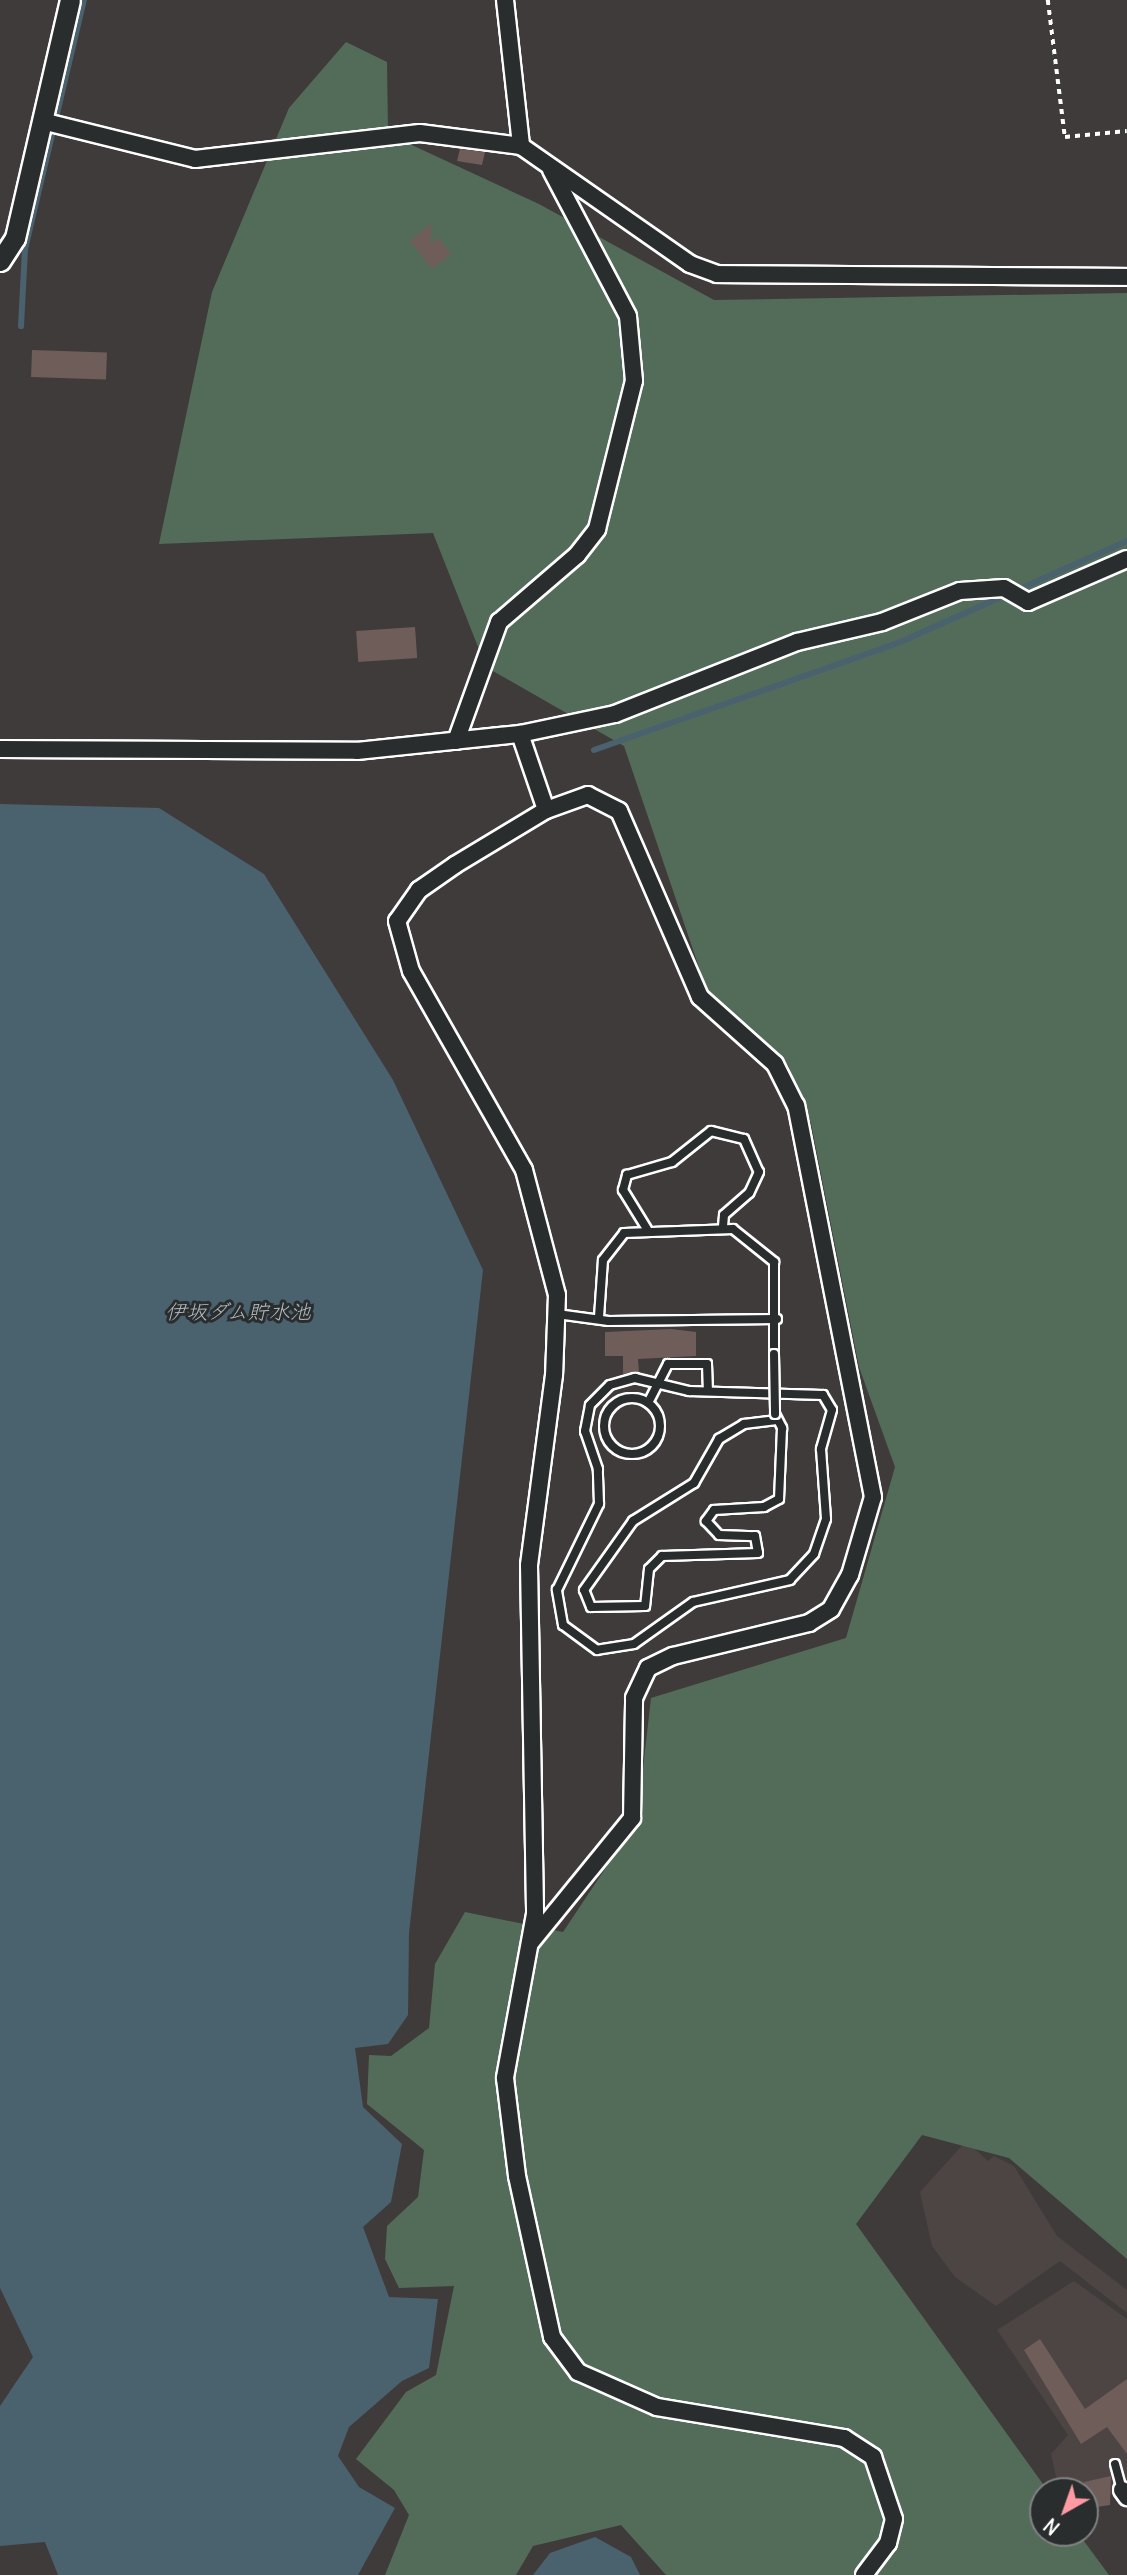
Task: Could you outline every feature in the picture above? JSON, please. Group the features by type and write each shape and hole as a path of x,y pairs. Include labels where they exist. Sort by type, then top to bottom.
{"street":[{"path":"0,261 15,238 71,0"},
{"path":"505,0 521,146"},
{"path":"43,121 195,159 420,133 521,146 690,264 717,274 1127,277"},
{"path":"456,741 499,622 577,555 597,529 634,381 624,305 573,204 543,159"},
{"path":"0,750 318,752 520,734 615,714 806,639 882,622 960,591 1004,588 1028,601 1127,559"},
{"path":"520,734 546,810"},
{"path":"531,1942 632,1818 634,1698 648,1668 823,1615 850,1575 873,1497 796,1106 775,1064 700,997 619,811 588,796 546,810 419,890 401,911 397,934 423,993 524,1170 545,1231 557,1314 529,1565 537,1892 531,1942 505,2078 528,2237 552,2337 589,2380 657,2407 823,2434 860,2446 882,2474 894,2519 888,2543 864,2575"}],"lane":[{"path":"647,1229 623,1190 627,1175 672,1162 711,1131 744,1139 759,1172 749,1193 724,1215 723,1227"},
{"path":"599,1317 606,1252 624,1233 647,1229 723,1227 748,1235 774,1262 777,1319 774,1354 775,1417 782,1428 779,1499 764,1507 714,1510 706,1521 719,1535 755,1536 758,1553 663,1556 649,1569 645,1606 591,1607 584,1590 633,1521 694,1483 719,1438 744,1424 775,1417"},
{"path":"557,1314 777,1319"},
{"path":"648,1403 662,1385 668,1364 707,1364 708,1391"},
{"path":"617,1381 662,1385 708,1391 813,1392 827,1399 832,1416 821,1462 827,1509 818,1546 781,1586 693,1602 634,1644 597,1650 569,1633 555,1602 559,1580 598,1504 587,1415 595,1398 617,1381"},
{"path":"629,1398 648,1403 661,1425 655,1443 639,1454 620,1452 606,1438 607,1412 629,1398"},
{"path":"1115,2464 1125,2493"}],"path":[{"path":"1048,0 1065,137 1127,131"}],"shaded area":[{"path":"966,2141 988,2161 994,2156 1014,2166 1057,2236 1127,2290 1127,2313 1060,2261 996,2306 955,2277 932,2246 920,2192"},
{"path":"1074,2281 1127,2319 1127,2497 1122,2490 1099,2497 1099,2477 1056,2477 1051,2454 1068,2435 997,2330"}],"green space":[{"path":"346,42 387,62 388,134 539,204 714,300 1127,293 1127,2259 1009,2158 922,2135 856,2224 1038,2477 1029,2477 1029,2547 1088,2547 1109,2575 666,2575 621,2525 533,2546 516,2575 385,2575 409,2515 394,2490 356,2459 406,2392 436,2375 454,2286 399,2288 385,2259 387,2226 418,2197 424,2150 367,2104 369,2055 391,2056 429,2028 435,1964 465,1912 563,1932 637,1821 651,1698 846,1638 895,1467 859,1367 811,1123 788,1065 706,988 624,746 486,667 433,533 159,544 212,292 289,108"}],"water":[{"name":"伊坂ダム貯水池","path":"0,804 159,808 264,874 393,1080 483,1270 409,1933 408,2015 388,2044 355,2048 363,2107 402,2144 391,2202 363,2227 389,2297 438,2299 429,2368 402,2381 349,2427 338,2456 359,2487 395,2508 358,2575 58,2575 45,2542 0,2546 0,2406 33,2357 0,2288"},
{"path":"595,2537 631,2557 640,2575 533,2575 550,2553"}],"building":[{"path":"460,149 485,152 482,165 457,161"},
{"path":"431,223 431,244 438,237 451,254 432,269 410,241"},
{"path":"32,350 107,353 106,380 31,377"},
{"path":"415,627 417,658 358,662 356,631"},
{"path":"671,1329 696,1332 696,1356 638,1359 639,1372 623,1374 623,1356 605,1356 605,1332"},
{"path":"1040,2339 1085,2409 1127,2379 1127,2454 1107,2427 1081,2444 1024,2350"},
{"path":"1111,2476 1110,2505 1099,2507 1099,2479"}],"waterway":[{"path":"21,326 25,249 84,0"},
{"path":"594,750 898,643 1127,541"}]}
